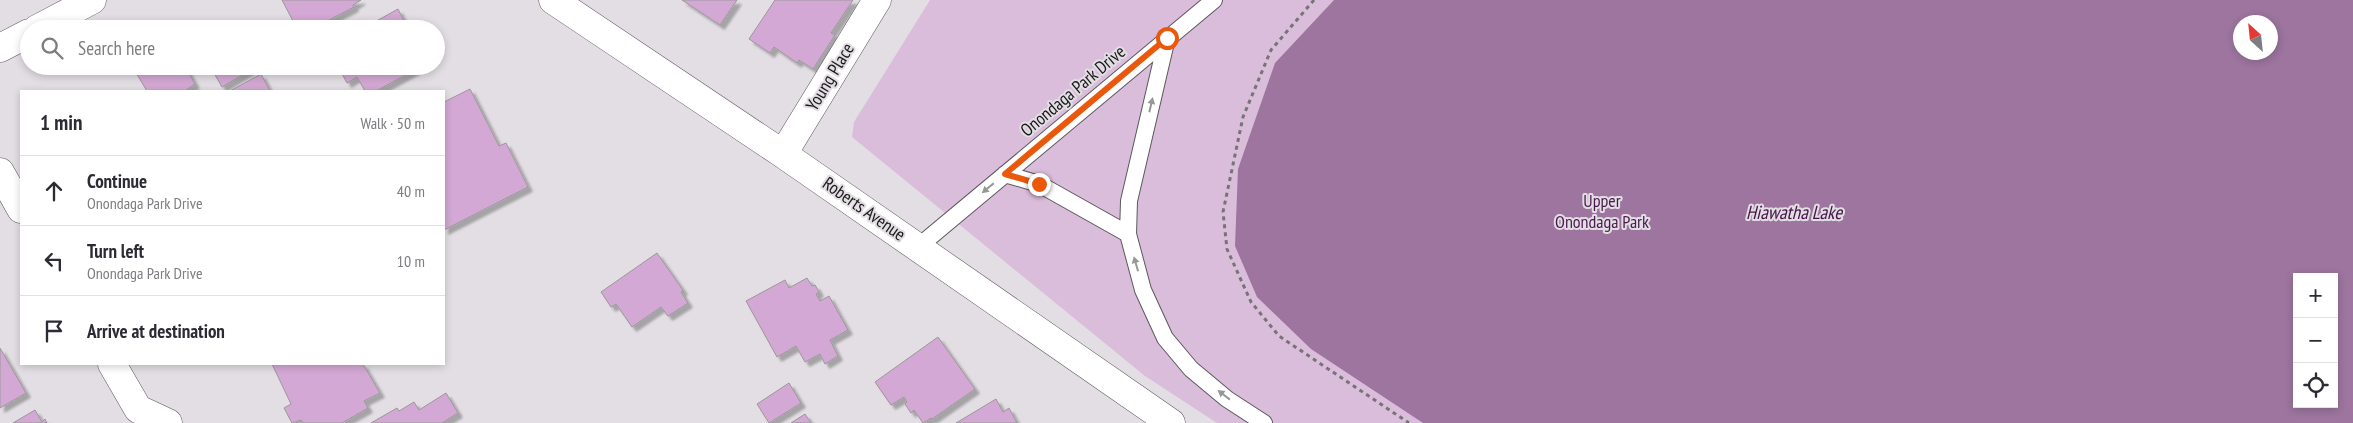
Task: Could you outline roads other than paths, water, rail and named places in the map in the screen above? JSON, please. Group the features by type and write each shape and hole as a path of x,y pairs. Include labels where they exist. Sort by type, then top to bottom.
{"street":[{"path":"54,20 92,0"},
{"name":"Roberts Avenue","path":"554,0 783,154 1171,423"},
{"name":"Young Place","path":"783,154 877,0"},
{"path":"0,48 20,38"},
{"path":"0,172 20,207"},
{"path":"113,365 142,416 168,423"}],"lane":[{"name":"Onondaga Park Drive","path":"918,247 1214,0"},
{"path":"1167,38 1129,201 1128,234 1143,290 1165,338 1191,369 1227,399 1264,423"},
{"path":"1005,174 1039,184 1128,234"}],"water":[{"name":"Hiawatha Lake","path":"1334,0 2353,0 2353,423 1423,423 1311,349 1257,297 1235,246 1238,169 1275,63"}],"park label":[{"name":"Upper Onondaga Park","path":"1602,211"}]}
